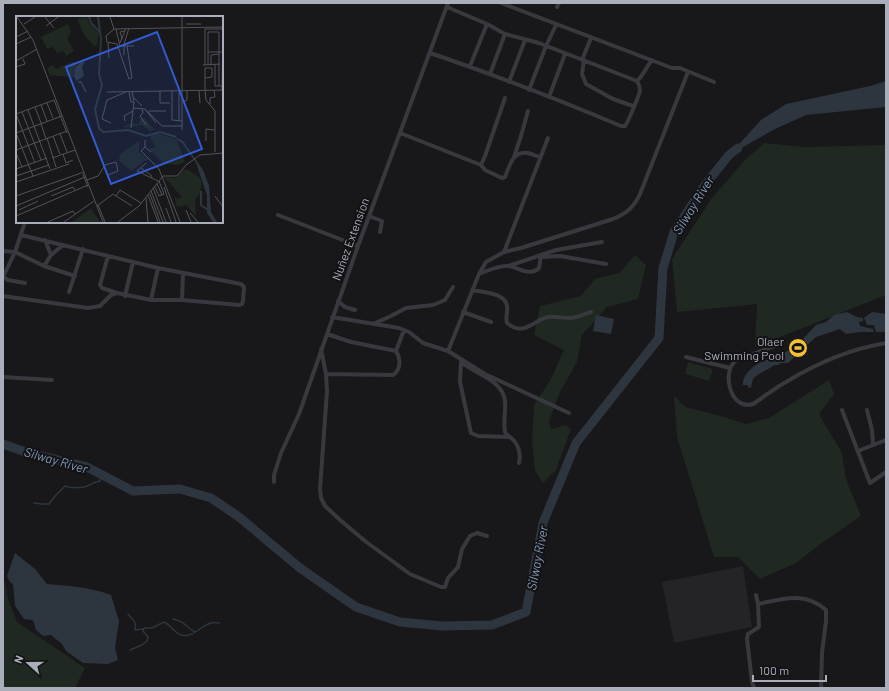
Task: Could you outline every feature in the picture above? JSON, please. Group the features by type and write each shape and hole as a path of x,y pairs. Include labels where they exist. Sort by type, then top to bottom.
{"street":[{"path":"501,3 591,38 672,68 680,68 714,82"},
{"path":"430,53 470,66 623,127 627,124 633,106 637,100 640,86 637,81 546,46 505,34 447,5"},
{"name":"Nuñez Extension","path":"274,482 274,475 281,453 299,414 332,317 447,5"},
{"path":"470,66 486,24"},
{"path":"530,90 546,46 556,24"},
{"path":"490,74 505,34"},
{"path":"591,38 583,60 582,74 586,84 613,99 633,106"},
{"path":"509,82 525,40"},
{"path":"549,97 565,54"},
{"path":"637,81 642,77 647,66 652,60"},
{"path":"448,350 472,290 486,262 504,252 612,219 625,214 632,208 640,194 688,72"},
{"path":"480,165 485,156 505,98"},
{"path":"400,133 480,165 485,170 502,178 505,177 514,157 528,111"},
{"path":"504,252 548,138"},
{"path":"514,157 523,152 540,157"},
{"path":"278,215 358,246"},
{"path":"369,216 382,221 380,232"},
{"path":"25,223 16,252 3,278 25,283"},
{"path":"21,235 158,268 241,284 244,287 243,301 240,305 182,300 151,300 125,296 102,288 100,285 108,256"},
{"path":"45,240 51,255"},
{"path":"479,274 541,256 556,250 602,242"},
{"path":"44,266 51,255 63,245"},
{"path":"69,292 83,249"},
{"path":"3,251 16,252 44,266 75,276"},
{"path":"541,256 560,256 606,264"},
{"path":"508,266 534,272 539,268 541,256"},
{"path":"125,296 133,262"},
{"path":"151,300 158,268"},
{"path":"182,300 183,273"},
{"path":"373,324 406,308 433,305 445,300 453,287"},
{"path":"472,290 503,298 507,306 507,323 516,328 527,328 548,317 571,318 579,317 591,312"},
{"path":"3,296 94,308 100,306 111,295 117,293"},
{"path":"338,301 345,307 355,310"},
{"path":"463,312 491,322"},
{"path":"332,317 404,330 423,343 448,350 500,387 505,402 505,431 506,434 512,438 519,449 519,463"},
{"path":"396,351 404,330"},
{"path":"326,374 393,375 398,369 400,362 400,358 396,351 351,342 327,334"},
{"path":"780,344 736,360 732,364 730,368 730,384 734,397 740,403 749,405 785,382 820,363 856,350 886,343"},
{"path":"321,349 326,374 326,406 320,489 321,498 325,506 365,541 410,574 441,588 445,587 450,576 458,567 462,549 470,536 477,533 487,536"},
{"path":"686,357 730,368"},
{"path":"461,360 485,374 569,413"},
{"path":"461,360 460,382 471,433 478,436 510,437"},
{"path":"3,377 52,380"},
{"path":"842,410 868,476 876,479 886,472"},
{"path":"866,410 872,430 873,444"},
{"path":"858,451 886,440"},
{"path":"754,688 747,640 748,634 759,627 756,595"},
{"path":"758,604 794,597 819,603 826,610 822,653 821,687"}],"shaded area":[{"path":"886,81 886,107 806,115 775,129 729,155 761,120 786,104 870,86"},
{"path":"764,143 804,147 886,145 886,295 755,347 757,304 677,312 672,259 712,198 743,162"},
{"path":"635,255 646,265 638,299 607,307 582,335 577,362 559,394 549,421 551,429 566,425 571,429 556,470 543,483 535,471 532,442 534,405 551,379 564,350 534,335 540,306 581,296 595,279 619,273"},
{"name":"Olaer Swimming Pool","path":"847,312 863,318 863,321 859,322 860,326 873,329 874,332 846,334 840,329 816,337 788,363 775,365 756,376 753,379 751,387 749,388 747,385 743,385 746,375 755,366 766,360 776,359 800,342 816,325 826,322 834,315"},
{"path":"872,312 886,314 886,332 876,332 874,325 867,325 864,318"},
{"path":"596,315 614,319 611,334 593,331"},
{"path":"688,362 713,369 709,381 685,374"},
{"path":"829,380 834,394 819,414 842,453 846,479 861,516 796,563 760,579 738,557 714,557 677,437 674,396 686,407 746,424 769,418"},
{"path":"15,553 35,569 47,584 71,586 111,595 119,621 115,648 118,660 108,664 83,663 66,651 62,644 51,635 43,636 36,630 33,620 24,619 15,606 13,584 7,576"},
{"path":"743,566 752,627 674,643 662,582"},
{"path":"5,582 8,599 17,622 85,668 75,688 3,688 3,588"}],"waterway":[{"name":"Silway River","path":"3,444 28,453 87,467 133,491 180,489 211,498 239,517 300,568 356,607 400,622 442,626 492,625 526,612 543,523 576,443 659,338 663,268 674,232 705,185 729,155 738,148"},
{"path":"34,503 49,504 65,486 74,488 82,487 100,481 103,472"},
{"path":"128,614 135,623 135,630 143,629"},
{"path":"173,619 181,621 195,632"},
{"path":"130,650 147,641 148,637 143,631 144,628 152,628 164,622 178,634 186,635 191,634 209,624 219,623"}],"place":[{"name":"Olaer Swimming Pool","path":"798,348"}]}
